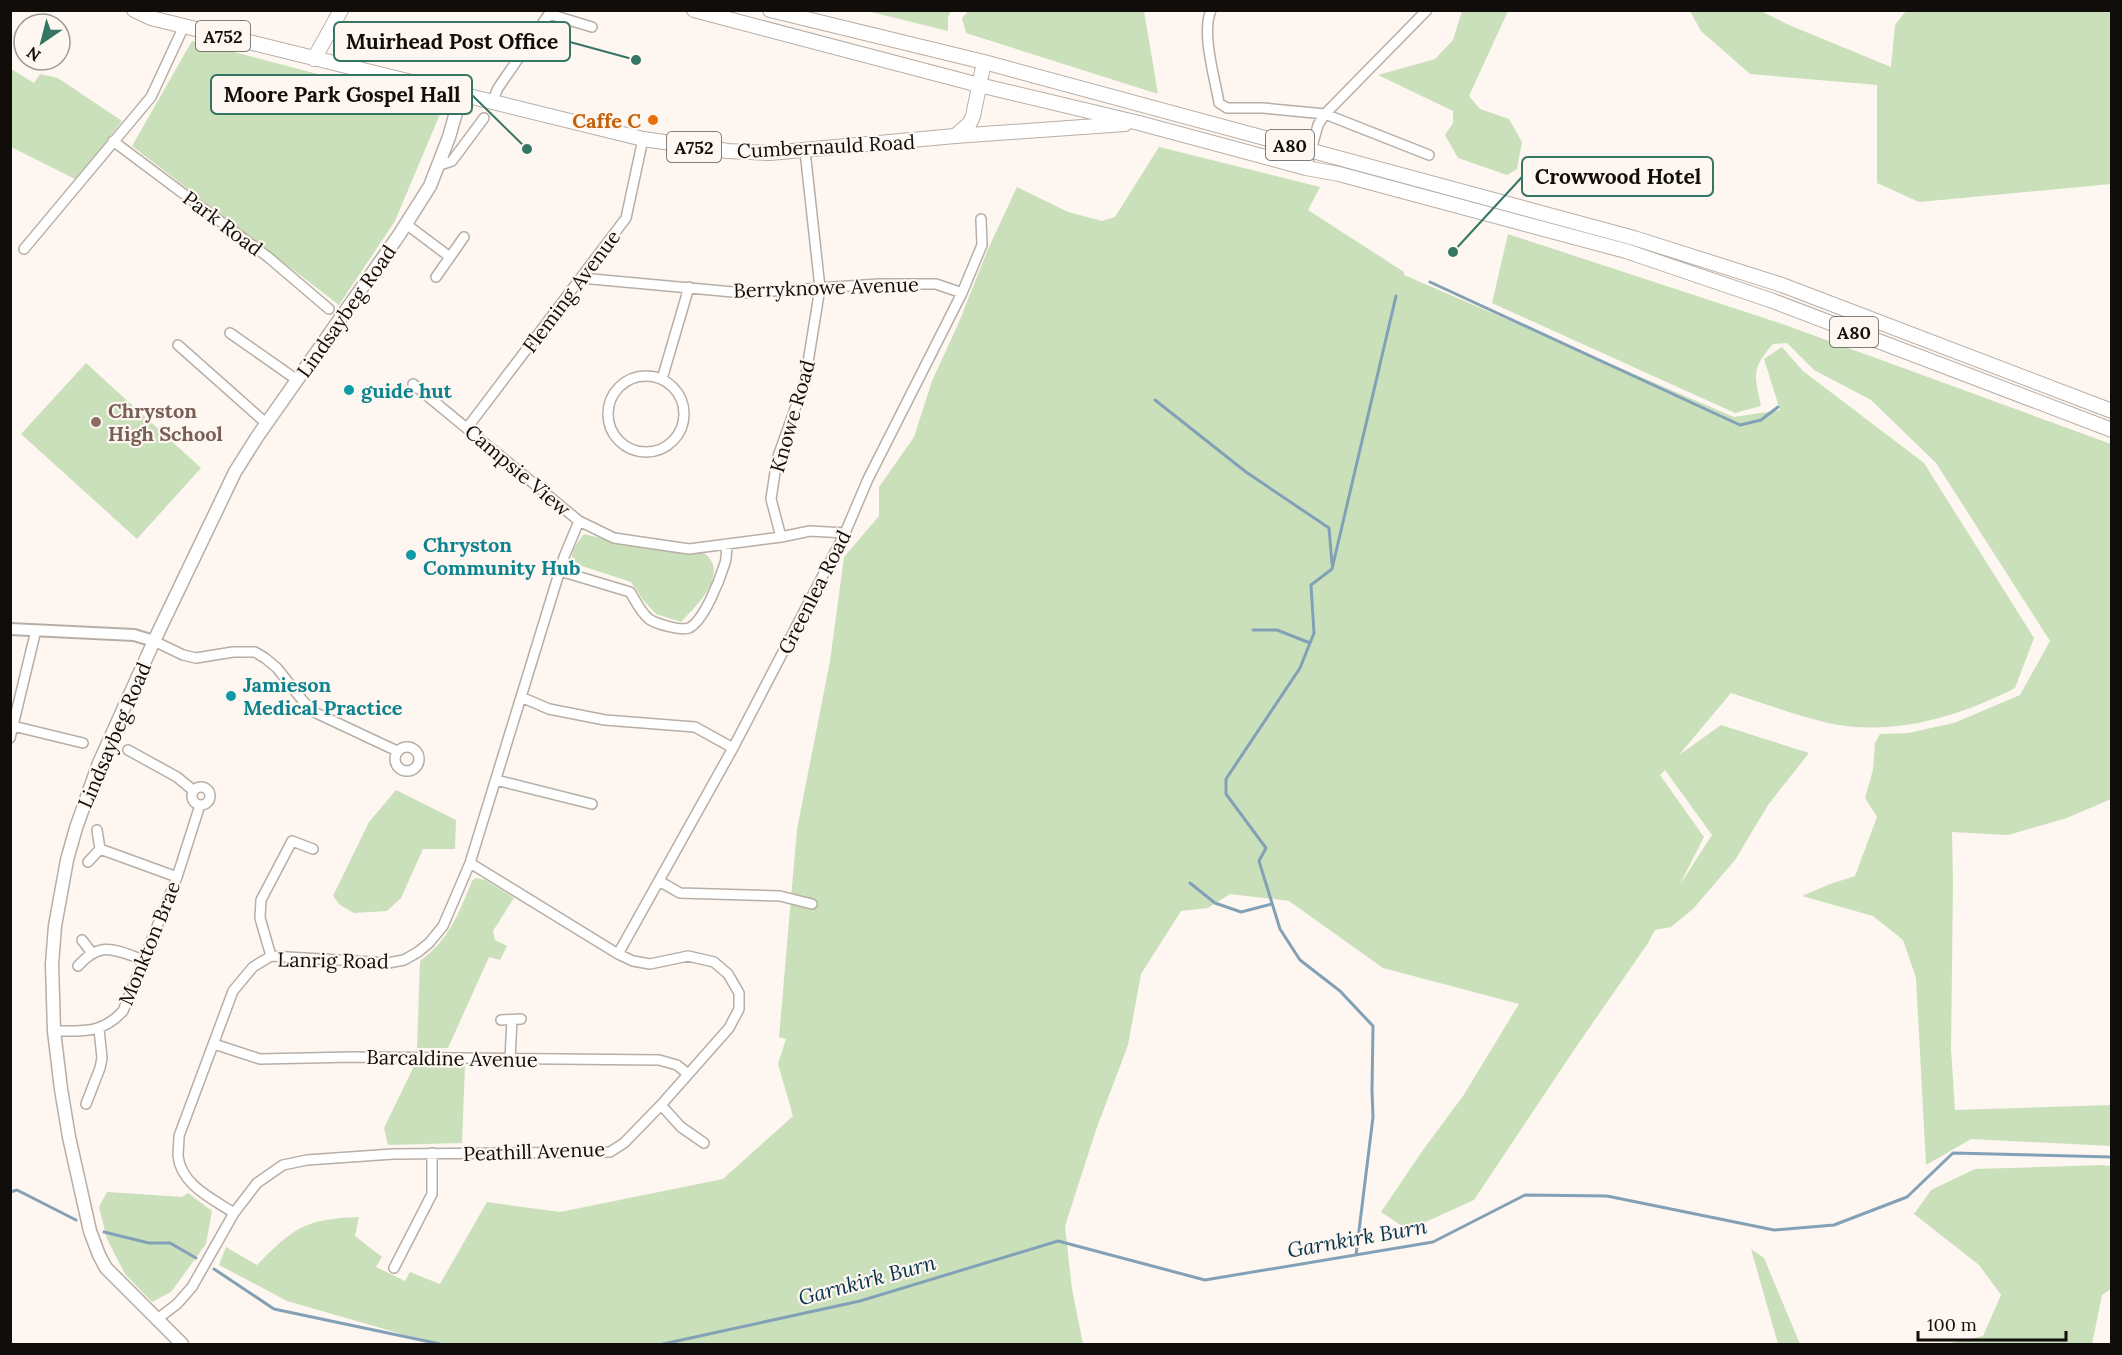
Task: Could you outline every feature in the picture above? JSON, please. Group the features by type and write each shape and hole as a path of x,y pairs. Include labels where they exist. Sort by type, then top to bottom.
{"main road":[{"name":"Cumbernauld Road","path":"134,10 151,18 644,139 728,151 770,153 805,151 955,136 1139,123"},
{"path":"314,59 341,10"},
{"name":"A80","path":"693,10 979,85 1139,123 1306,168 1339,174 1626,251 1773,301 2112,430"},
{"name":"A80","path":"770,10 984,62 1634,238 1782,285 2112,411"},
{"path":"955,136 970,123 984,62"},
{"name":"Lindsaybeg Road","path":"182,1344 106,1268 90,1231 69,1137 54,1031 52,964 67,860 99,763 154,641 235,472 430,186 449,137 461,94"}],"street":[{"path":"1211,10 1207,32 1219,103 1227,108 1263,108 1325,114 1429,155"},
{"path":"1306,168 1318,125 1325,114 1421,13"},
{"path":"492,102 498,88 549,14 592,27"},
{"path":"24,249 151,97 184,26"},
{"path":"437,166 452,162 474,125 484,118"},
{"name":"Fleming Avenue","path":"467,428 626,218 644,139"},
{"name":"Park Road","path":"113,141 268,257 329,309"},
{"name":"Knowe Road","path":"781,537 771,499 777,459 805,381 820,288 805,151"},
{"name":"Greenlea Road","path":"618,954 733,748 844,533 868,479 962,293 982,245 981,219"},
{"path":"406,224 450,257"},
{"path":"436,277 464,237"},
{"name":"Berryknowe Avenue","path":"581,278 744,293 879,284 936,284 962,293"},
{"path":"662,380 689,287"},
{"path":"230,333 297,380"},
{"path":"178,345 267,424"},
{"path":"651,376 662,380 673,387 680,398 684,409 681,429 674,440 661,449 648,452 634,450 616,438 608,420 608,407 614,393 622,384 638,377 651,376"},
{"name":"Campsie View","path":"413,384 579,521 614,538 689,549 810,531 844,533"},
{"name":"Lanrig Road","path":"234,1213 193,1186 184,1174 178,1157 179,1136 233,991 253,967 271,956 388,963 404,960 418,952 443,926 470,863 560,571 579,521"},
{"path":"560,571 630,592 648,618 672,628 685,629 692,627 700,617 713,592 726,561 727,545"},
{"path":"10,629 134,635 196,658 233,652 255,652 277,668 314,712 397,751"},
{"path":"10,738 36,630"},
{"path":"521,697 549,709 605,720 695,727 733,748"},
{"path":"13,726 83,743"},
{"path":"53,748 55,736"},
{"path":"128,750 177,777 194,791 193,800 200,805"},
{"path":"496,780 592,804"},
{"name":"Monkton Brae","path":"99,1029 115,1020 123,1011 177,877 200,805 209,800 209,791 200,787 194,791"},
{"path":"88,862 100,849 98,830"},
{"path":"271,956 260,918 261,900 292,841 313,849"},
{"path":"100,849 177,877"},
{"name":"Peathill Avenue","path":"156,1320 177,1304 192,1287 234,1213 257,1183 283,1165 308,1160 393,1154 610,1152 624,1143 661,1105 729,1028 739,1009 740,993 728,974 714,962 688,957 650,964 633,961 470,863"},
{"path":"658,881 680,893 780,896 812,904"},
{"path":"82,940 92,953"},
{"path":"78,966 92,953 103,949 111,949 144,960"},
{"path":"501,1020 516,1019 510,1059"},
{"path":"54,1031 99,1029 102,1058 86,1104"},
{"name":"Barcaldine Avenue","path":"214,1044 260,1059 353,1057 660,1060 677,1065 688,1074"},
{"path":"661,1105 681,1127 704,1143"},
{"path":"394,1268 432,1194 432,1153"}],"green space":[{"path":"969,10 1144,11 1158,94 966,33 962,18"},
{"path":"867,11 951,11 948,17 948,31"},
{"path":"1462,11 1508,11 1469,96 1480,109 1509,119 1522,142 1517,169 1507,175 1458,158 1445,135 1453,123 1453,111 1378,75 1435,59 1453,40"},
{"path":"1690,11 1761,11 1891,67 1895,25 1906,11 2111,11 2111,184 1919,202 1877,183 1877,85 1750,74 1701,31"},
{"path":"192,41 443,107 395,221 339,305 132,146"},
{"path":"11,69 12,72 34,83 40,74 58,78 122,121 77,180 11,147"},
{"path":"1159,147 1320,187 1308,210 1404,272 1404,275 1734,417 1780,410 1764,359 1782,347 1803,371 1924,463 2034,638 2015,688 1948,716 1900,726 1876,728 1828,723 1731,693 1679,755 1721,725 1809,753 1768,805 1735,860 1693,909 1671,927 1655,930 1474,1200 1408,1230 1381,1212 1463,1096 1519,1004 1383,968 1289,901 1230,894 1208,908 1181,911 1141,974 1128,1045 1096,1130 1065,1226 1072,1289 1083,1344 445,1344 412,1337 287,1301 219,1265 226,1247 257,1265 281,1242 302,1228 326,1220 359,1217 355,1236 382,1257 376,1267 405,1281 410,1272 440,1284 487,1202 560,1212 723,1179 793,1116 778,1064 786,1039 779,1037 797,829 830,661 844,557 879,516 879,487 914,437 932,381 1017,187 1068,212 1102,221 1115,217","holes":["1665,770 1712,835 1679,886 1704,837 1660,775"]},
{"path":"1508,234 1788,326 2111,444 2111,799 2067,818 2008,835 1952,832 1951,1049 1955,1110 2111,1105 2111,1146 1971,1139 1926,1165 1916,978 1903,940 1873,916 1802,896 1855,876 1877,817 1865,798 1873,770 1875,743 1880,734 1908,733 1954,723 2020,695 2050,641 1936,463 1871,400 1814,370 1787,343 1773,344 1758,367 1756,380 1761,406 1735,413 1492,303"},
{"path":"86,363 201,468 137,539 21,434"},
{"path":"584,534 617,542 704,553 711,561 714,570 713,579 702,598 681,622 656,614 631,582 573,563 573,551"},
{"path":"396,790 456,820 455,849 423,849 401,898 387,911 354,913 340,905 333,896 369,822"},
{"path":"476,878 485,880 514,898 493,931 495,940 507,946 500,960 489,957 448,1048 417,1048 420,961 446,935 472,881"},
{"path":"465,1065 462,1143 388,1145 384,1128 414,1066"},
{"path":"2111,1166 2111,1289 2102,1295 2092,1344 1945,1344 1983,1336 2001,1295 1979,1265 1914,1214 1931,1190 1975,1169"},
{"path":"107,1192 182,1197 188,1193 212,1211 206,1244 171,1292 152,1302 125,1274 107,1239 99,1207"},
{"path":"1751,1249 1764,1258 1800,1344 1778,1344"}],"waterway":[{"path":"1430,282 1740,425 1761,420 1778,407"},
{"path":"1356,1255 1373,1117 1373,1026 1340,991 1300,960 1280,929 1259,861 1266,848 1226,794 1226,779 1300,668 1314,633 1311,585 1332,569 1396,296"},
{"path":"1155,400 1246,472 1329,528 1332,564"},
{"path":"1253,630 1277,630 1310,643"},
{"path":"1190,883 1215,903 1241,912 1272,904"},
{"name":"Garnkirk Burn","path":"663,1344 860,1301 1058,1241 1205,1280 1433,1242 1525,1195 1607,1196 1774,1230 1834,1225 1907,1197 1953,1153 2112,1157"},
{"name":"Garnkirk Burn","path":"10,1192 17,1190 76,1220"},
{"name":"Garnkirk Burn","path":"104,1232 149,1243 170,1243 196,1258"},
{"name":"Garnkirk Burn","path":"214,1269 274,1309 440,1344"}],"place":[{"name":"Muirhead Post Office","path":"636,60"},
{"name":"Caffe C","path":"653,120"},
{"name":"Moore Park Gospel Hall","path":"527,149"},
{"name":"Crowwood Hotel","path":"1453,252"},
{"name":"guide hut","path":"349,390"},
{"name":"Chryston High School","path":"96,422"},
{"name":"Chryston Community Hub","path":"411,555"},
{"name":"Jamieson Medical Practice","path":"231,696"}]}
